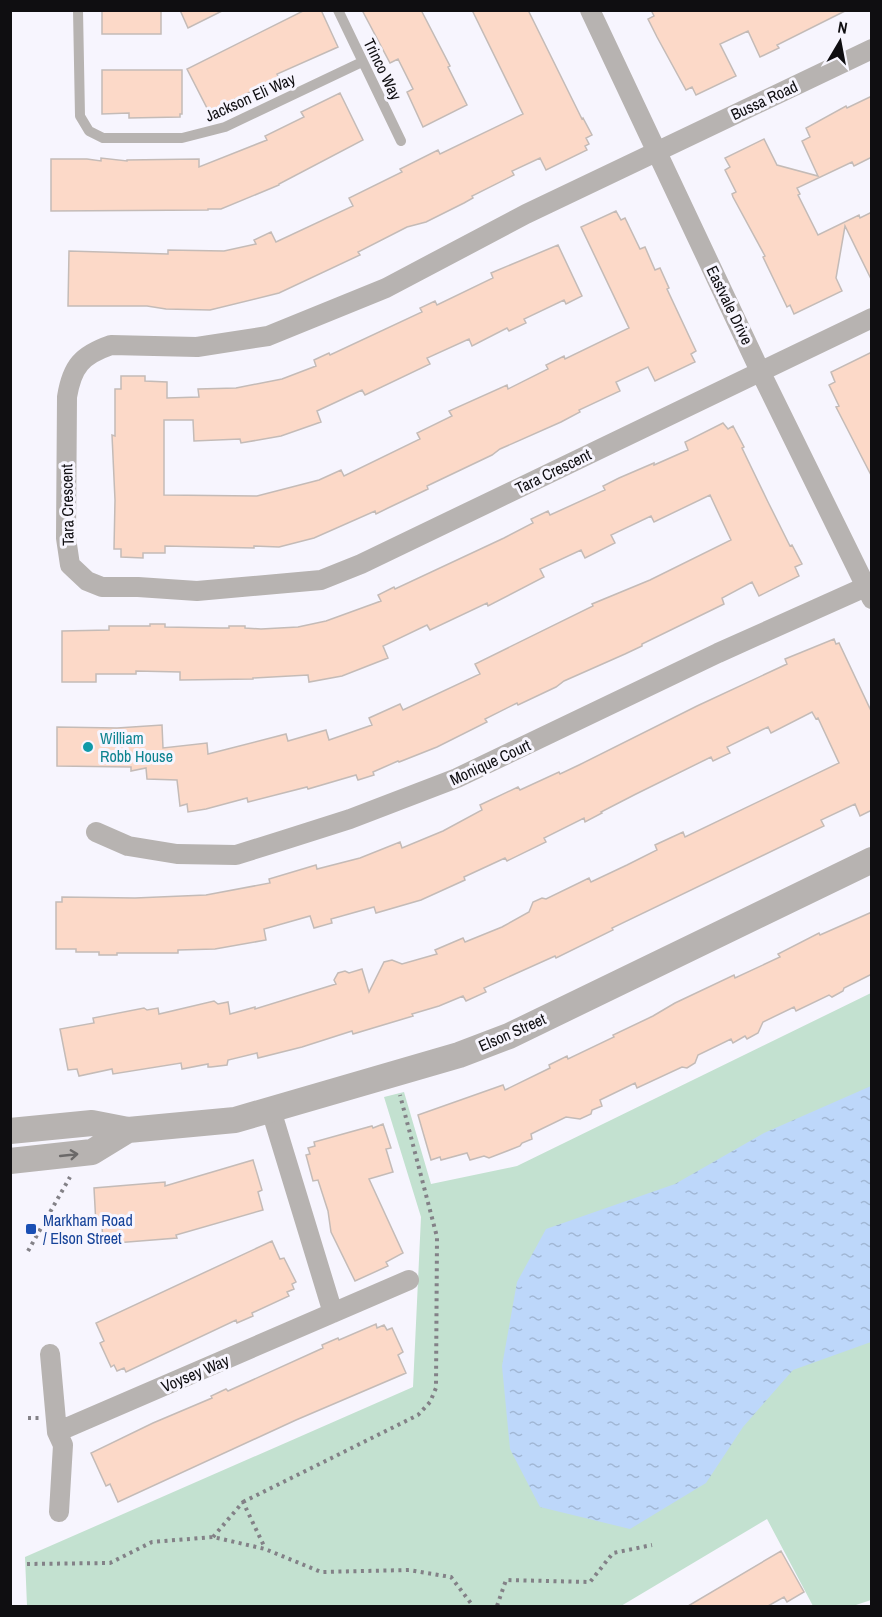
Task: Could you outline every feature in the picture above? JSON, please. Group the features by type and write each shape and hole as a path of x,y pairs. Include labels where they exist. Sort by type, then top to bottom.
{"street":[{"name":"Eastvale Drive","path":"590,10 760,371 869,590"},
{"name":"Bussa Road","path":"656,151 872,49"},
{"name":"Tara Crescent","path":"656,151 526,214 386,288 268,336 197,347 111,345 80,363 70,377 67,396 66,538 70,565 87,581 102,587 197,591 321,580 362,564 760,371"},
{"path":"760,371 872,318"},
{"name":"Monique Court","path":"96,832 128,846 177,854 236,855 284,840 350,819 457,778 718,653 869,590"},
{"name":"Elson Street","path":"10,1131 92,1123 128,1130 235,1120 459,1055 509,1036 872,860"},
{"path":"271,1110 333,1313"},
{"name":"Elson Street","path":"10,1161 92,1152 128,1130"},
{"name":"Voysey Way","path":"57,1432 409,1280"},
{"path":"51,1354 57,1432 63,1445 59,1512"}],"lane":[{"name":"Jackson Eli Way","path":"78,10 80,116 87,130 101,137 168,138 211,132 362,62"},
{"name":"Trinco Way","path":"338,10 401,141"}],"path":[{"path":"213,1537 243,1502 418,1414 430,1402 436,1388 437,1237 394,1074"},
{"path":"28,1251 73,1171"},
{"path":"243,1502 265,1549"},
{"path":"27,1564 110,1563 152,1542 213,1537 265,1549 321,1572 409,1570 452,1577 473,1606"},
{"path":"497,1606 506,1580 590,1582 613,1553 652,1545"}],"green space":[{"path":"871,993 871,1600 853,1606 813,1606 767,1519 621,1606 27,1606 25,1557 413,1387 421,1217 384,1097 404,1092 431,1184 517,1166"}],"water":[{"path":"871,1086 871,1342 793,1370 743,1427 706,1483 630,1529 540,1507 510,1449 502,1366 517,1282 546,1229 675,1184 764,1133"}],"building":[{"path":"102,10 161,10 161,34 102,34"},
{"path":"180,10 224,10 188,28"},
{"path":"305,10 321,10 338,47 277,74 279,78 209,112 187,69"},
{"path":"362,10 421,10 467,105 423,127 407,92 413,89 398,59 390,63"},
{"path":"472,10 528,10 592,135 586,138 589,144 585,146 587,150 546,170 540,158 512,171 514,175 472,196 473,198 464,203 426,222 407,227 358,252 360,255 279,293 210,310 147,306 68,306 69,251 168,254 168,250 224,251 256,244 254,240 271,232 276,242 353,206 349,198 402,172 400,169 438,150 440,154 523,114"},
{"path":"651,10 847,10 777,45 779,48 760,57 748,31 720,44 736,76 696,95 692,87 686,90 657,37 648,19 654,16"},
{"path":"102,70 182,70 182,114 180,117 129,118 129,113 102,114"},
{"path":"340,93 363,140 279,185 221,209 51,211 51,159 101,161 101,158 127,161 199,159 199,167 267,140 265,136 304,117 301,112"},
{"path":"872,96 872,157 854,166 852,162 797,188 800,194 798,195 818,235 859,215 860,218 872,212 872,281 845,226 836,278 842,291 794,314 790,305 787,307 763,257 765,256 733,197 732,194 736,192 725,170 730,167 725,158 764,139 777,165 818,176 802,141 810,137 806,128 846,106 847,108"},
{"path":"616,211 621,220 625,218 640,249 645,247 655,270 660,268 669,288 667,289 696,351 691,354 695,362 655,381 648,367 616,382 620,391 579,410 580,412 561,422 500,449 427,486 428,489 376,514 375,511 314,538 279,547 165,546 165,553 143,553 143,558 121,557 121,549 114,549 115,500 112,435 115,436 115,389 121,389 121,376 145,376 145,381 167,382 167,398 199,397 198,389 236,388 282,379 316,366 314,360 329,353 330,355 422,312 420,308 435,301 437,305 493,278 491,273 558,245 582,296 566,304 564,300 524,319 526,323 509,331 507,328 472,346 469,339 427,358 430,364 365,395 362,390 317,411 321,422 281,436 241,443 240,439 194,441 193,420 164,420 164,495 257,496 319,480 341,470 344,476 420,439 417,433 452,416 449,411 507,385 508,389 548,369 546,365 564,356 565,359 629,328 581,227"},
{"path":"872,352 872,477 836,407 839,406 829,385 835,382 831,372"},
{"path":"723,423 728,429 733,426 744,447 742,448 768,502 790,546 792,545 802,564 795,567 799,576 759,596 752,582 722,598 724,604 642,646 564,681 518,705 517,703 485,719 487,722 437,747 398,761 373,772 374,775 358,780 356,775 308,789 307,787 248,802 247,798 188,812 187,804 180,806 177,780 147,779 146,768 131,771 131,767 57,766 57,727 117,728 162,725 163,748 207,743 208,754 286,734 288,741 326,730 329,740 372,725 369,718 400,704 403,710 480,674 475,664 593,606 592,604 650,580 731,540 710,495 654,522 651,516 611,535 615,543 585,558 581,550 540,569 544,577 488,606 487,603 430,630 427,625 383,646 388,658 342,676 309,682 308,675 253,679 180,680 180,672 136,671 136,674 96,674 96,682 62,682 62,631 109,630 109,626 150,626 150,624 165,624 165,627 245,626 245,628 261,629 298,627 326,621 381,601 378,595 504,538 533,523 531,519 548,511 550,515 605,490 603,486 619,478 688,450 685,442"},
{"path":"834,639 836,644 839,643 872,713 872,810 860,816 855,804 821,820 824,826 612,928 613,930 556,958 555,956 484,988 486,992 466,1001 463,996 412,1014 413,1016 353,1034 352,1031 258,1058 257,1053 228,1060 227,1065 208,1067 208,1064 182,1069 181,1063 113,1074 112,1069 79,1076 77,1069 68,1070 60,1029 94,1023 93,1018 144,1008 147,1010 158,1008 159,1014 214,1001 218,1004 228,1002 230,1014 255,1007 255,1009 336,984 334,980 338,973 345,971 349,973 362,969 369,992 384,962 392,960 402,964 437,954 435,950 463,938 465,942 502,927 529,912 533,902 542,898 546,899 589,878 591,882 657,850 655,845 683,832 685,837 839,763 818,718 816,719 812,712 771,733 768,727 727,747 730,753 713,761 711,757 585,822 584,818 544,838 546,842 507,861 505,858 464,877 465,880 421,900 376,913 374,907 331,919 332,923 314,928 310,916 264,929 266,940 215,949 178,950 178,953 99,955 99,952 56,949 56,902 62,902 62,897 135,898 206,895 270,883 269,879 316,865 317,869 360,858 400,842 402,848 443,831 482,810 480,805 518,787 520,790 559,772 560,774 787,664 785,659"},
{"path":"872,912 872,974 844,988 843,991 832,997 829,995 796,1011 794,1007 763,1022 758,1033 747,1039 745,1036 733,1043 731,1039 698,1055 695,1063 687,1068 682,1067 637,1088 635,1083 600,1100 602,1106 592,1110 591,1114 580,1119 566,1117 531,1134 532,1139 520,1146 489,1158 484,1156 470,1160 467,1153 441,1160 440,1157 431,1160 418,1115 503,1085 505,1090 550,1068 549,1065 567,1056 568,1059 614,1037 613,1035 675,1003 734,975 735,978 780,957 778,954 819,933 820,935"},
{"path":"383,1124 391,1148 386,1149 393,1172 369,1179 403,1253 386,1262 388,1266 355,1281 331,1232 328,1211 318,1180 313,1181 306,1155 310,1154 308,1148 315,1146 314,1142"},
{"path":"253,1160 262,1190 258,1192 263,1210 176,1235 177,1238 103,1244 102,1225 96,1225 94,1188 165,1182 165,1186"},
{"path":"272,1241 280,1259 284,1258 296,1282 292,1284 294,1289 287,1292 289,1296 252,1313 253,1316 237,1323 236,1320 126,1372 124,1368 117,1371 114,1365 111,1367 100,1343 104,1341 96,1323"},
{"path":"376,1324 377,1328 384,1325 387,1330 392,1328 403,1352 398,1355 406,1373 296,1420 118,1502 110,1484 106,1486 91,1453 212,1398 211,1396 226,1389 228,1391 323,1348 322,1345"},
{"path":"781,1551 804,1592 787,1602 784,1597 768,1606 688,1606"}],"place":[{"name":"William Robb House","path":"88,747"},
{"name":"Markham Road / Elson Street","path":"31,1229"}]}
